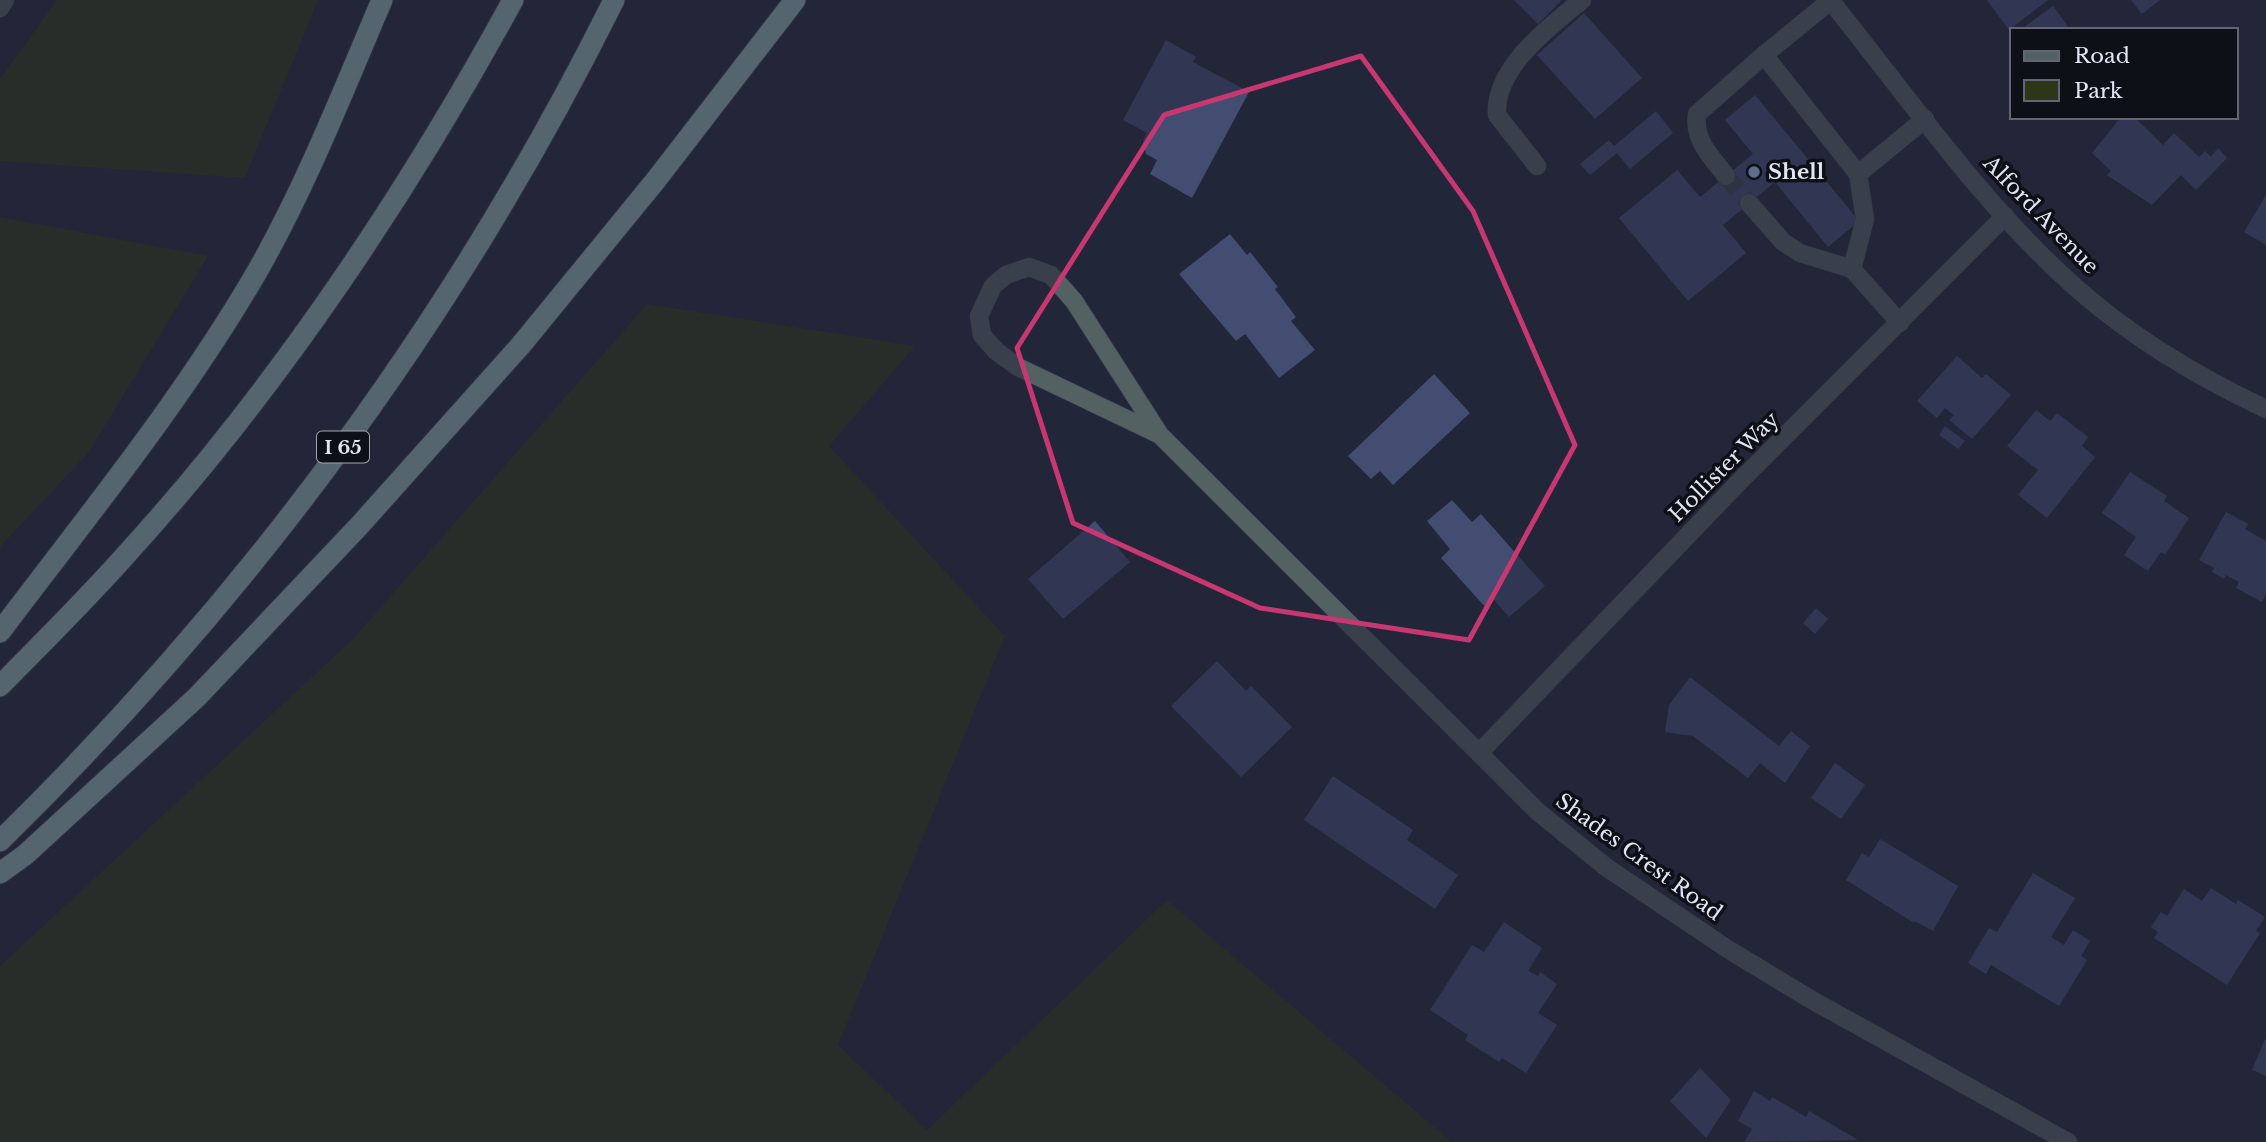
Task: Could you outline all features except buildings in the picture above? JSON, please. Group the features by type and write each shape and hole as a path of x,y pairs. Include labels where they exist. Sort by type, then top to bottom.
{"highway":[{"path":"0,632 181,393 259,269 316,155 382,0"},
{"path":"0,686 133,547 214,451 312,321 405,185 513,0"},
{"name":"I 65","path":"0,841 141,696 321,478 435,314 535,153 614,0"},
{"path":"0,873 25,855 197,697 359,526 521,345 697,129 795,0"}],"street":[{"path":"0,8 5,0"},
{"path":"1537,166 1497,115 1499,90 1512,65 1582,0"},
{"path":"1726,176 1700,142 1695,127 1697,114 1830,0"},
{"name":"Alford Avenue","path":"1830,0 2005,216 2075,287 2154,348 2203,378 2266,409"},
{"path":"1763,55 1858,174 1865,219 1852,268"},
{"path":"1858,174 1925,119"},
{"path":"1749,203 1783,242 1800,253 1852,268 1900,323"},
{"name":"Hollister Way","path":"1479,753 1738,483 2005,216"},
{"name":"Shades Crest Road","path":"1160,435 1018,367 996,351 982,335 979,316 993,286 1006,275 1029,267 1051,275 1074,301 1160,435 1537,811 1606,867 1726,948 1810,999 2068,1142"}],"highlighted area":[{"path":"1361,56 1473,211 1575,445 1469,640 1260,608 1073,523 1017,348 1164,115"}],"green space":[{"path":"57,0 318,0 245,178 0,161 0,79"},
{"path":"0,217 208,256 89,452 0,547"},
{"path":"647,304 915,346 829,446 1005,636 838,1045 927,1130 1167,900 1452,1142 0,1142 0,966 352,640"}],"tunnel":[{"path":"1726,176 1749,203"}],"place":[{"name":"Shell","path":"1754,172"}]}
